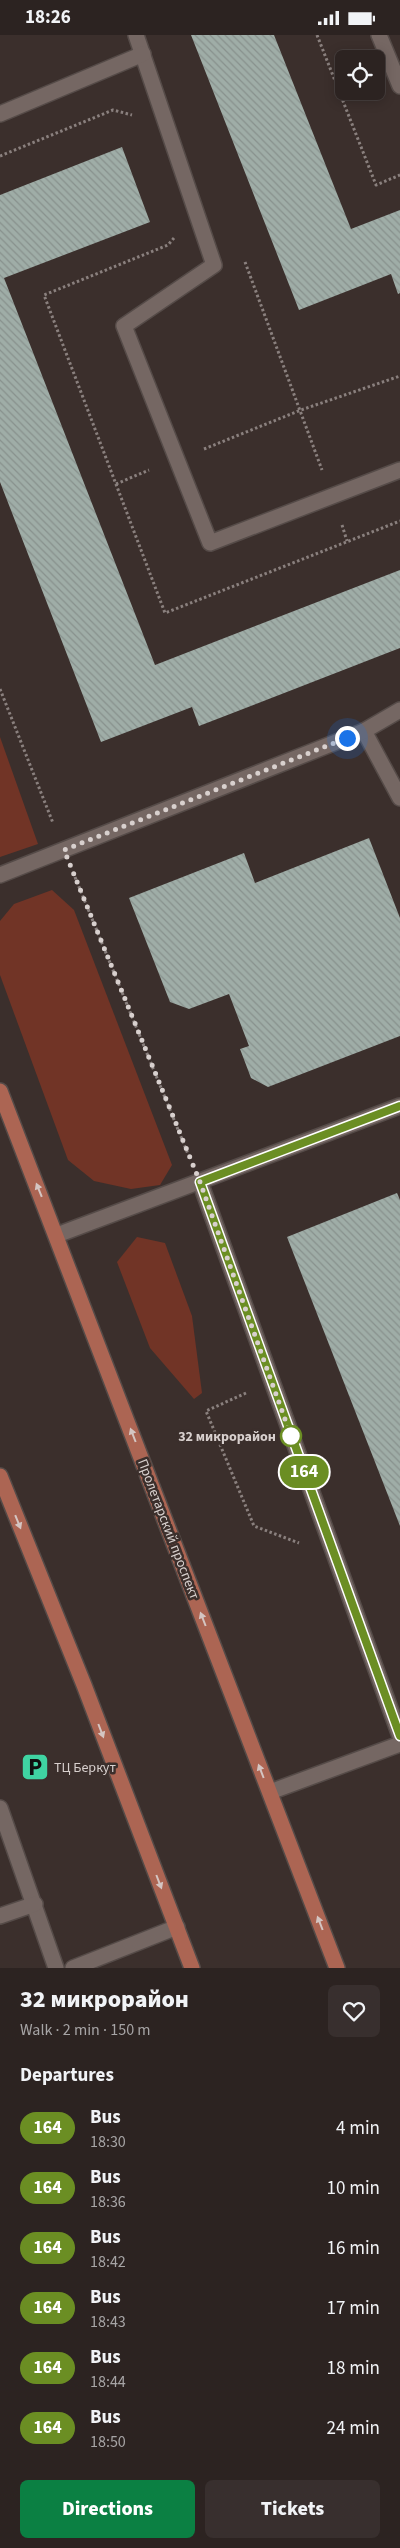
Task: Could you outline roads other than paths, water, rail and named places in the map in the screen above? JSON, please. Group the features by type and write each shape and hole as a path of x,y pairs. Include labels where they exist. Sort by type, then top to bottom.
{"main road":[{"name":"Пролетарский проспект","path":"0,1091 57,1235 337,1968"},
{"path":"0,1476 192,1968"}],"street":[{"path":"136,35 214,265 124,326 210,543 400,470"},
{"path":"379,35 400,86"},
{"path":"0,114 143,54"},
{"path":"0,875 364,731 400,710"},
{"path":"364,731 400,798"},
{"path":"57,1235 400,1106"},
{"path":"200,1182 400,1736"},
{"path":"270,1792 400,1744"},
{"path":"0,1808 56,1968"},
{"path":"0,1916 35,1905"},
{"path":"73,1968 177,1927"}],"place":[{"name":"32 микрорайон","path":"291,1436"},
{"name":"ТЦ Беркут","path":"35,1767"}]}
